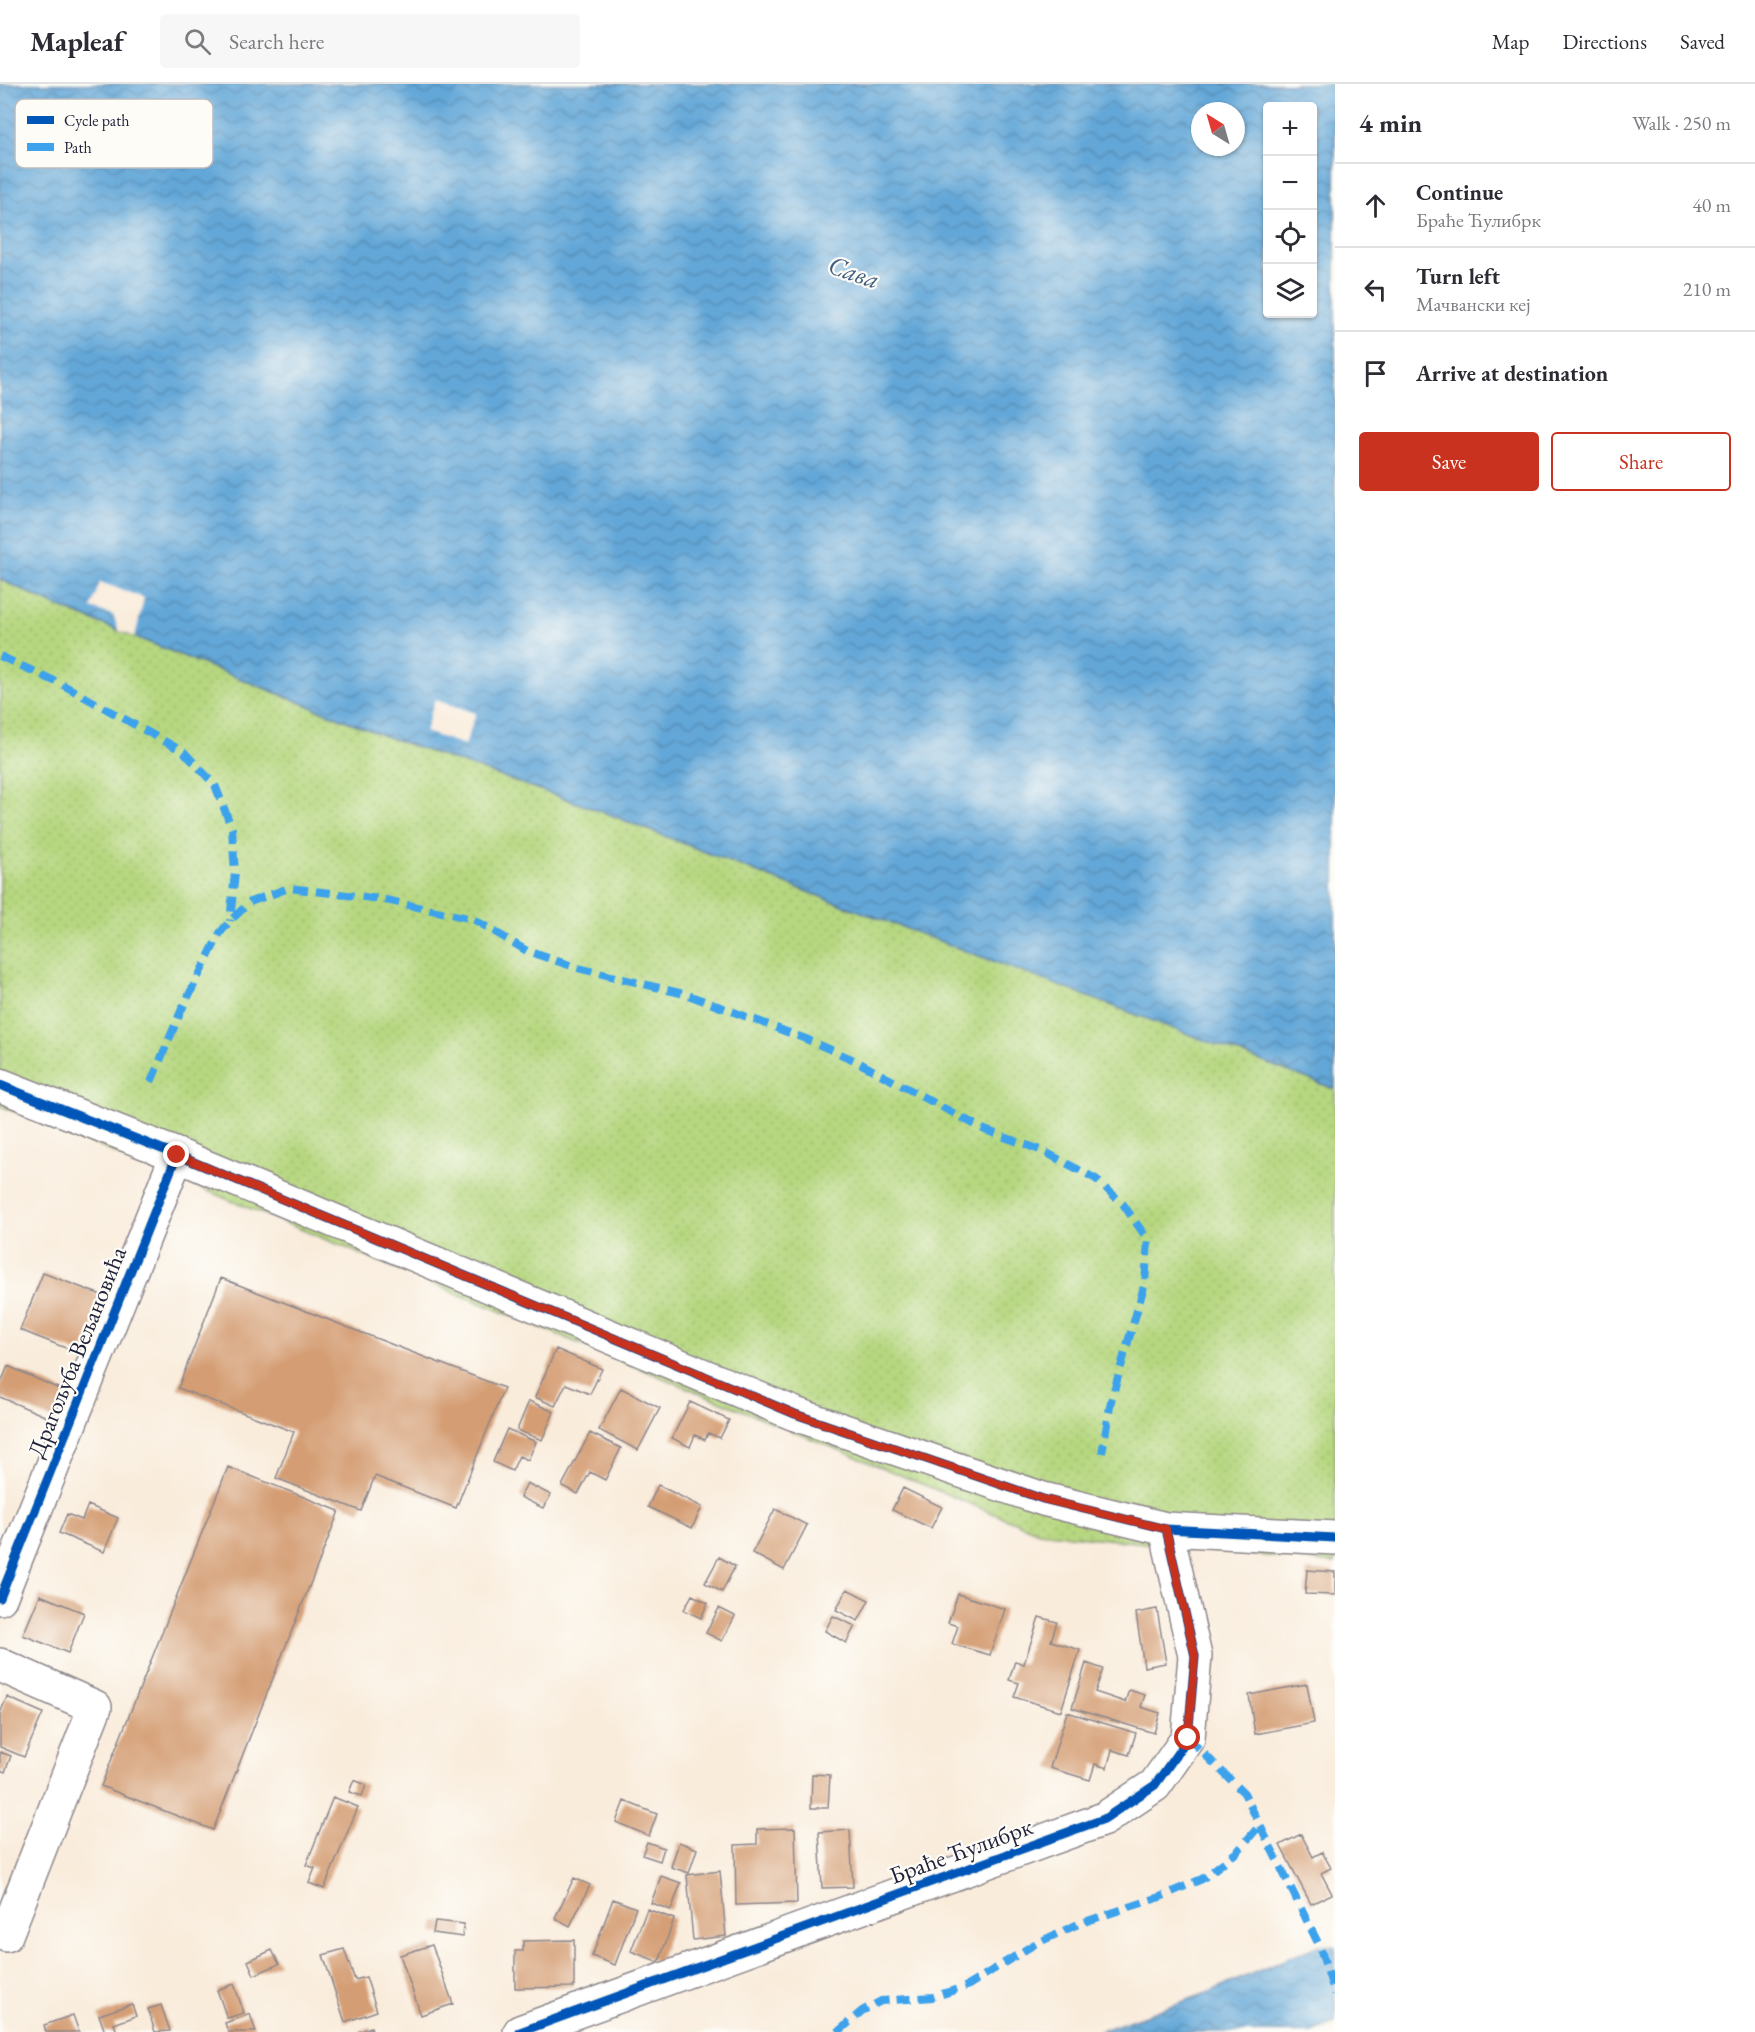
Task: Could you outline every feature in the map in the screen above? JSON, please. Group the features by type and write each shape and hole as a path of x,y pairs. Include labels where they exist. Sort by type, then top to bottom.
{"street":[{"path":"0,1085 177,1155 795,1414 1043,1499 1166,1529 1335,1538"},
{"name":"Драгољуба Вељановића","path":"0,1598 177,1155"},
{"name":"Браће Ћулибрк","path":"520,2032 1104,1820 1155,1785 1188,1738 1195,1656 1166,1529"},
{"path":"0,1665 96,1707 6,1935"}],"green space":[{"path":"0,579 52,604 385,736 606,813 779,881 1335,1089 1335,1563 1039,1532 0,1106"}],"water":[{"name":"Сава","path":"0,84 1335,84 1335,1089 779,881 606,813 385,736 52,604 0,579"},
{"path":"1319,1945 1335,1946 1335,2023 1311,2032 1098,2032 1207,1993"}],"pier":[{"path":"100,582 144,598 135,637 119,631 113,615 91,608"},
{"path":"435,700 476,713 465,745 425,732"}],"building":[{"path":"43,1273 104,1296 81,1354 20,1330"},
{"path":"221,1278 504,1388 456,1508 375,1476 361,1511 276,1478 294,1432 178,1388"},
{"path":"556,1349 602,1369 590,1394 566,1384 555,1406 535,1397"},
{"path":"8,1366 66,1392 54,1420 0,1397 0,1385"},
{"path":"621,1388 660,1408 638,1450 599,1430"},
{"path":"529,1401 554,1412 542,1440 517,1430"},
{"path":"690,1402 729,1420 720,1438 708,1433 705,1440 695,1435 690,1447 672,1438"},
{"path":"507,1429 536,1442 528,1460 519,1456 512,1471 493,1462"},
{"path":"590,1433 621,1448 605,1480 590,1472 578,1494 562,1486"},
{"path":"228,1467 339,1511 213,1830 101,1786"},
{"path":"527,1483 551,1495 543,1508 520,1497"},
{"path":"658,1485 702,1507 692,1528 648,1507"},
{"path":"903,1488 942,1507 931,1528 892,1510"},
{"path":"88,1505 118,1518 104,1552 59,1533 67,1514 82,1520"},
{"path":"775,1509 807,1525 784,1570 752,1553"},
{"path":"719,1557 735,1566 722,1592 705,1583"},
{"path":"1307,1570 1335,1572 1335,1595 1305,1594"},
{"path":"847,1589 869,1600 858,1621 836,1610"},
{"path":"958,1594 1005,1609 990,1655 952,1644 958,1626 948,1623"},
{"path":"40,1595 84,1613 68,1653 23,1635"},
{"path":"692,1595 708,1603 701,1618 684,1610"},
{"path":"719,1608 735,1616 722,1641 706,1633"},
{"path":"1157,1609 1166,1663 1144,1667 1136,1613"},
{"path":"833,1616 855,1626 846,1643 825,1631"},
{"path":"1039,1617 1057,1622 1051,1641 1080,1650 1061,1711 1014,1697 1019,1683 1009,1680 1015,1661 1024,1664"},
{"path":"1086,1663 1103,1669 1095,1692 1125,1702 1129,1690 1145,1695 1141,1707 1160,1713 1154,1733 1072,1708"},
{"path":"1307,1684 1314,1723 1255,1734 1249,1695"},
{"path":"7,1697 43,1713 24,1757 0,1747 0,1713"},
{"path":"1067,1712 1136,1733 1129,1755 1112,1750 1107,1768 1095,1764 1090,1780 1050,1768"},
{"path":"0,1752 11,1756 5,1772 0,1770"},
{"path":"812,1774 830,1775 828,1808 811,1808"},
{"path":"354,1780 366,1785 362,1796 349,1792"},
{"path":"333,1797 358,1807 324,1889 309,1883 315,1868 306,1865"},
{"path":"624,1801 657,1814 649,1836 616,1822"},
{"path":"795,1828 797,1903 736,1905 735,1845 757,1844 757,1829"},
{"path":"850,1830 853,1887 822,1888 819,1832"},
{"path":"1301,1834 1313,1857 1322,1852 1331,1868 1321,1873 1332,1894 1311,1904 1280,1845"},
{"path":"647,1842 664,1848 660,1861 642,1855"},
{"path":"679,1842 697,1849 689,1873 671,1867"},
{"path":"720,1871 726,1936 693,1940 687,1875"},
{"path":"661,1876 681,1883 671,1910 651,1903"},
{"path":"574,1878 590,1885 570,1926 555,1918"},
{"path":"613,1899 636,1908 615,1965 592,1956"},
{"path":"647,1909 674,1919 659,1962 631,1951"},
{"path":"435,1921 464,1924 463,1937 433,1933"},
{"path":"574,1940 574,1987 515,1988 515,1951 523,1951 523,1941"},
{"path":"432,1945 453,2004 421,2015 400,1955"},
{"path":"344,1949 355,1980 366,1977 377,2011 345,2022 323,1955"},
{"path":"272,1950 279,1964 254,1975 248,1961"},
{"path":"234,1984 244,2013 227,2018 217,1990"},
{"path":"132,2004 136,2016 114,2024 117,2032 105,2032 99,2015"},
{"path":"161,2005 170,2031 155,2032 148,2009"},
{"path":"250,2014 256,2032 228,2032 225,2023"},
{"path":"73,2015 79,2032 46,2032 44,2025"},
{"path":"371,2027 373,2032 358,2032"}],"marked path":[{"path":"0,656 63,685 184,752 215,785 232,829 235,873 230,921"},
{"path":"151,1082 181,1011 220,933 250,902 289,888 381,899 473,919 527,951 578,968 688,995 806,1039 854,1060 985,1130 1043,1151 1096,1179 1123,1204 1148,1240 1145,1283 1111,1401 1102,1453"},
{"path":"1188,1738 1244,1793 1319,1945 1335,1994"},
{"path":"838,2032 862,2011 881,2001 933,1997 967,1986 1033,1945 1078,1924 1160,1897 1202,1879 1237,1852 1260,1825"}],"cycle path":[{"path":"0,1085 177,1155 795,1414 1043,1499 1166,1529 1335,1538"},
{"path":"0,1598 177,1155"},
{"path":"520,2032 1104,1819 1155,1785 1188,1738 1195,1656 1166,1529"}],"route":[{"path":"177,1155 795,1414 1043,1499 1166,1529 1195,1656 1188,1738"}]}
